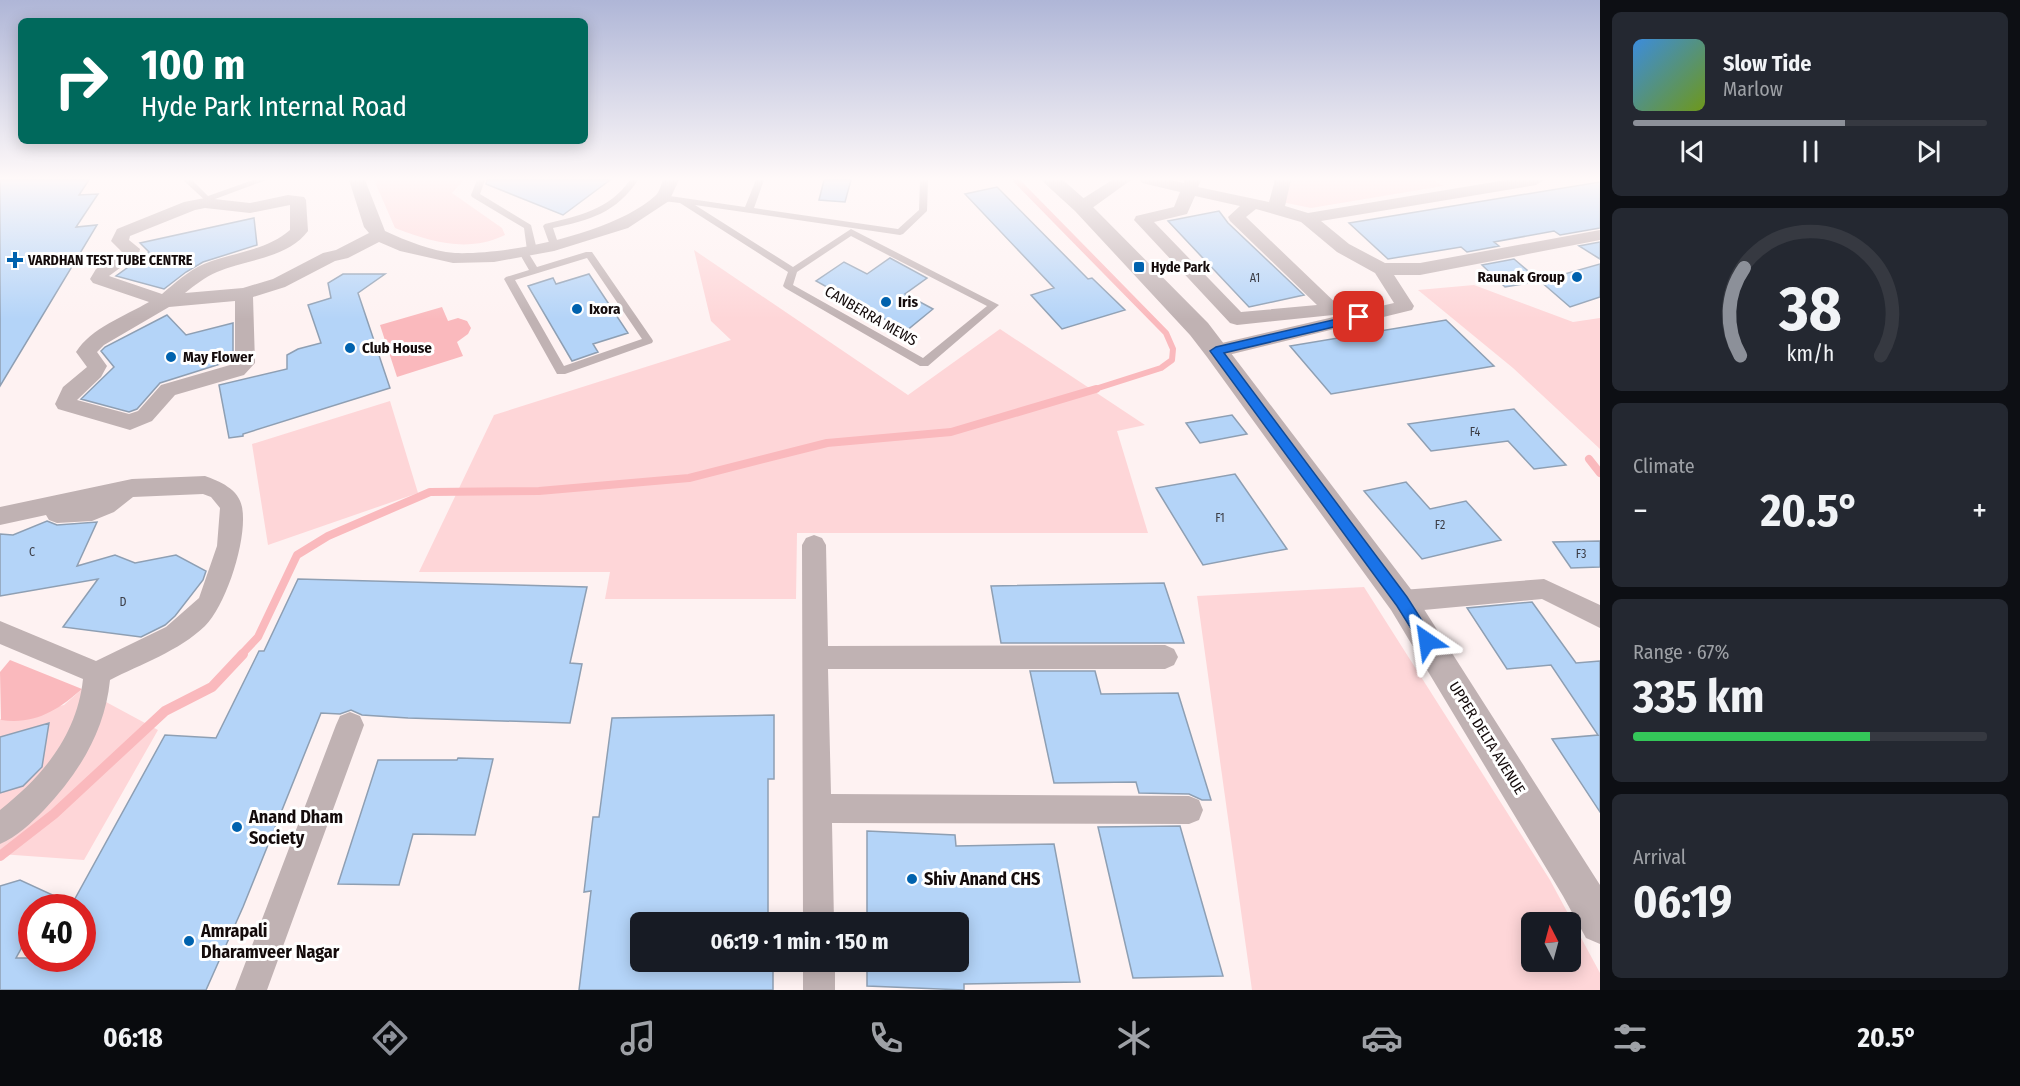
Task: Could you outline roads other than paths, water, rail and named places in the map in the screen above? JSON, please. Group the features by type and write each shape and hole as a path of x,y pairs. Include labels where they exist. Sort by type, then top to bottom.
{"street":[{"path":"140,226 123,233 120,241 131,249 130,254 102,273 99,279 165,301 244,294 279,283 329,257 334,248"},
{"path":"244,294 245,363 237,370 168,390 145,416 130,422 65,404 67,394 93,373 97,366 86,352 97,340 165,301 200,273 212,267 257,255 291,239 299,231 299,226"},
{"path":"374,226 376,231 406,248 453,258 494,257 554,246 615,226"},
{"name":"UPPER DELTA AVENUE","path":"1100,226 1199,329 1402,601 1588,880 1600,924"},
{"path":"1148,226 1237,319 1333,309 1246,226"},
{"path":"1317,226 1343,248 1382,269 1420,269 1600,235"},
{"path":"278,267 376,231"},
{"path":"296,288 340,265 346,259 334,248"},
{"path":"1216,351 1405,306 1382,269"},
{"path":"0,516 132,488 205,485 219,491 231,506 229,546 209,604 175,635 97,673 0,632"},
{"path":"0,527 53,514 91,514 107,506 132,488"},
{"path":"814,545 818,912"},
{"path":"1402,601 1544,590 1600,617"},
{"path":"815,658 1165,657"},
{"path":"0,829 43,790 66,761 83,732 93,706 97,673"},
{"path":"251,990 350,725"},
{"path":"817,808 1189,810"},
{"path":"819,972 819,990"}],"lane":[{"path":"527,226 528,251 535,271"},
{"path":"548,226 554,246"},
{"path":"722,226 793,271"},
{"path":"862,226 900,232 906,226"},
{"name":"CANBERRA MEWS","path":"851,232 994,305 924,363 788,286 793,271 851,232"},
{"path":"589,254 648,341 561,371 509,279 535,271 589,254"}],"waterway":[{"path":"1061,226 1166,333 1173,349 1172,360 1161,368 1092,390"},
{"path":"241,655 258,637 297,555 328,536 430,492 539,491 689,478 827,443 951,432 1096,389"},
{"path":"1589,459 1600,473"},
{"path":"0,856 54,814 165,711 212,687 243,654"}],"place":[{"name":"VARDHAN TEST TUBE CENTRE","path":"15,260"},
{"name":"Hyde Park","path":"1139,267"},
{"name":"Raunak Group","path":"1577,277"},
{"name":"Iris","path":"886,302"},
{"name":"Ixora","path":"577,309"},
{"name":"Club House","path":"350,348"},
{"name":"May Flower","path":"171,357"},
{"name":"Anand Dham Society","path":"237,827"},
{"name":"Shiv Anand CHS","path":"912,879"},
{"name":"Amrapali Dharamveer Nagar","path":"189,941"}]}
